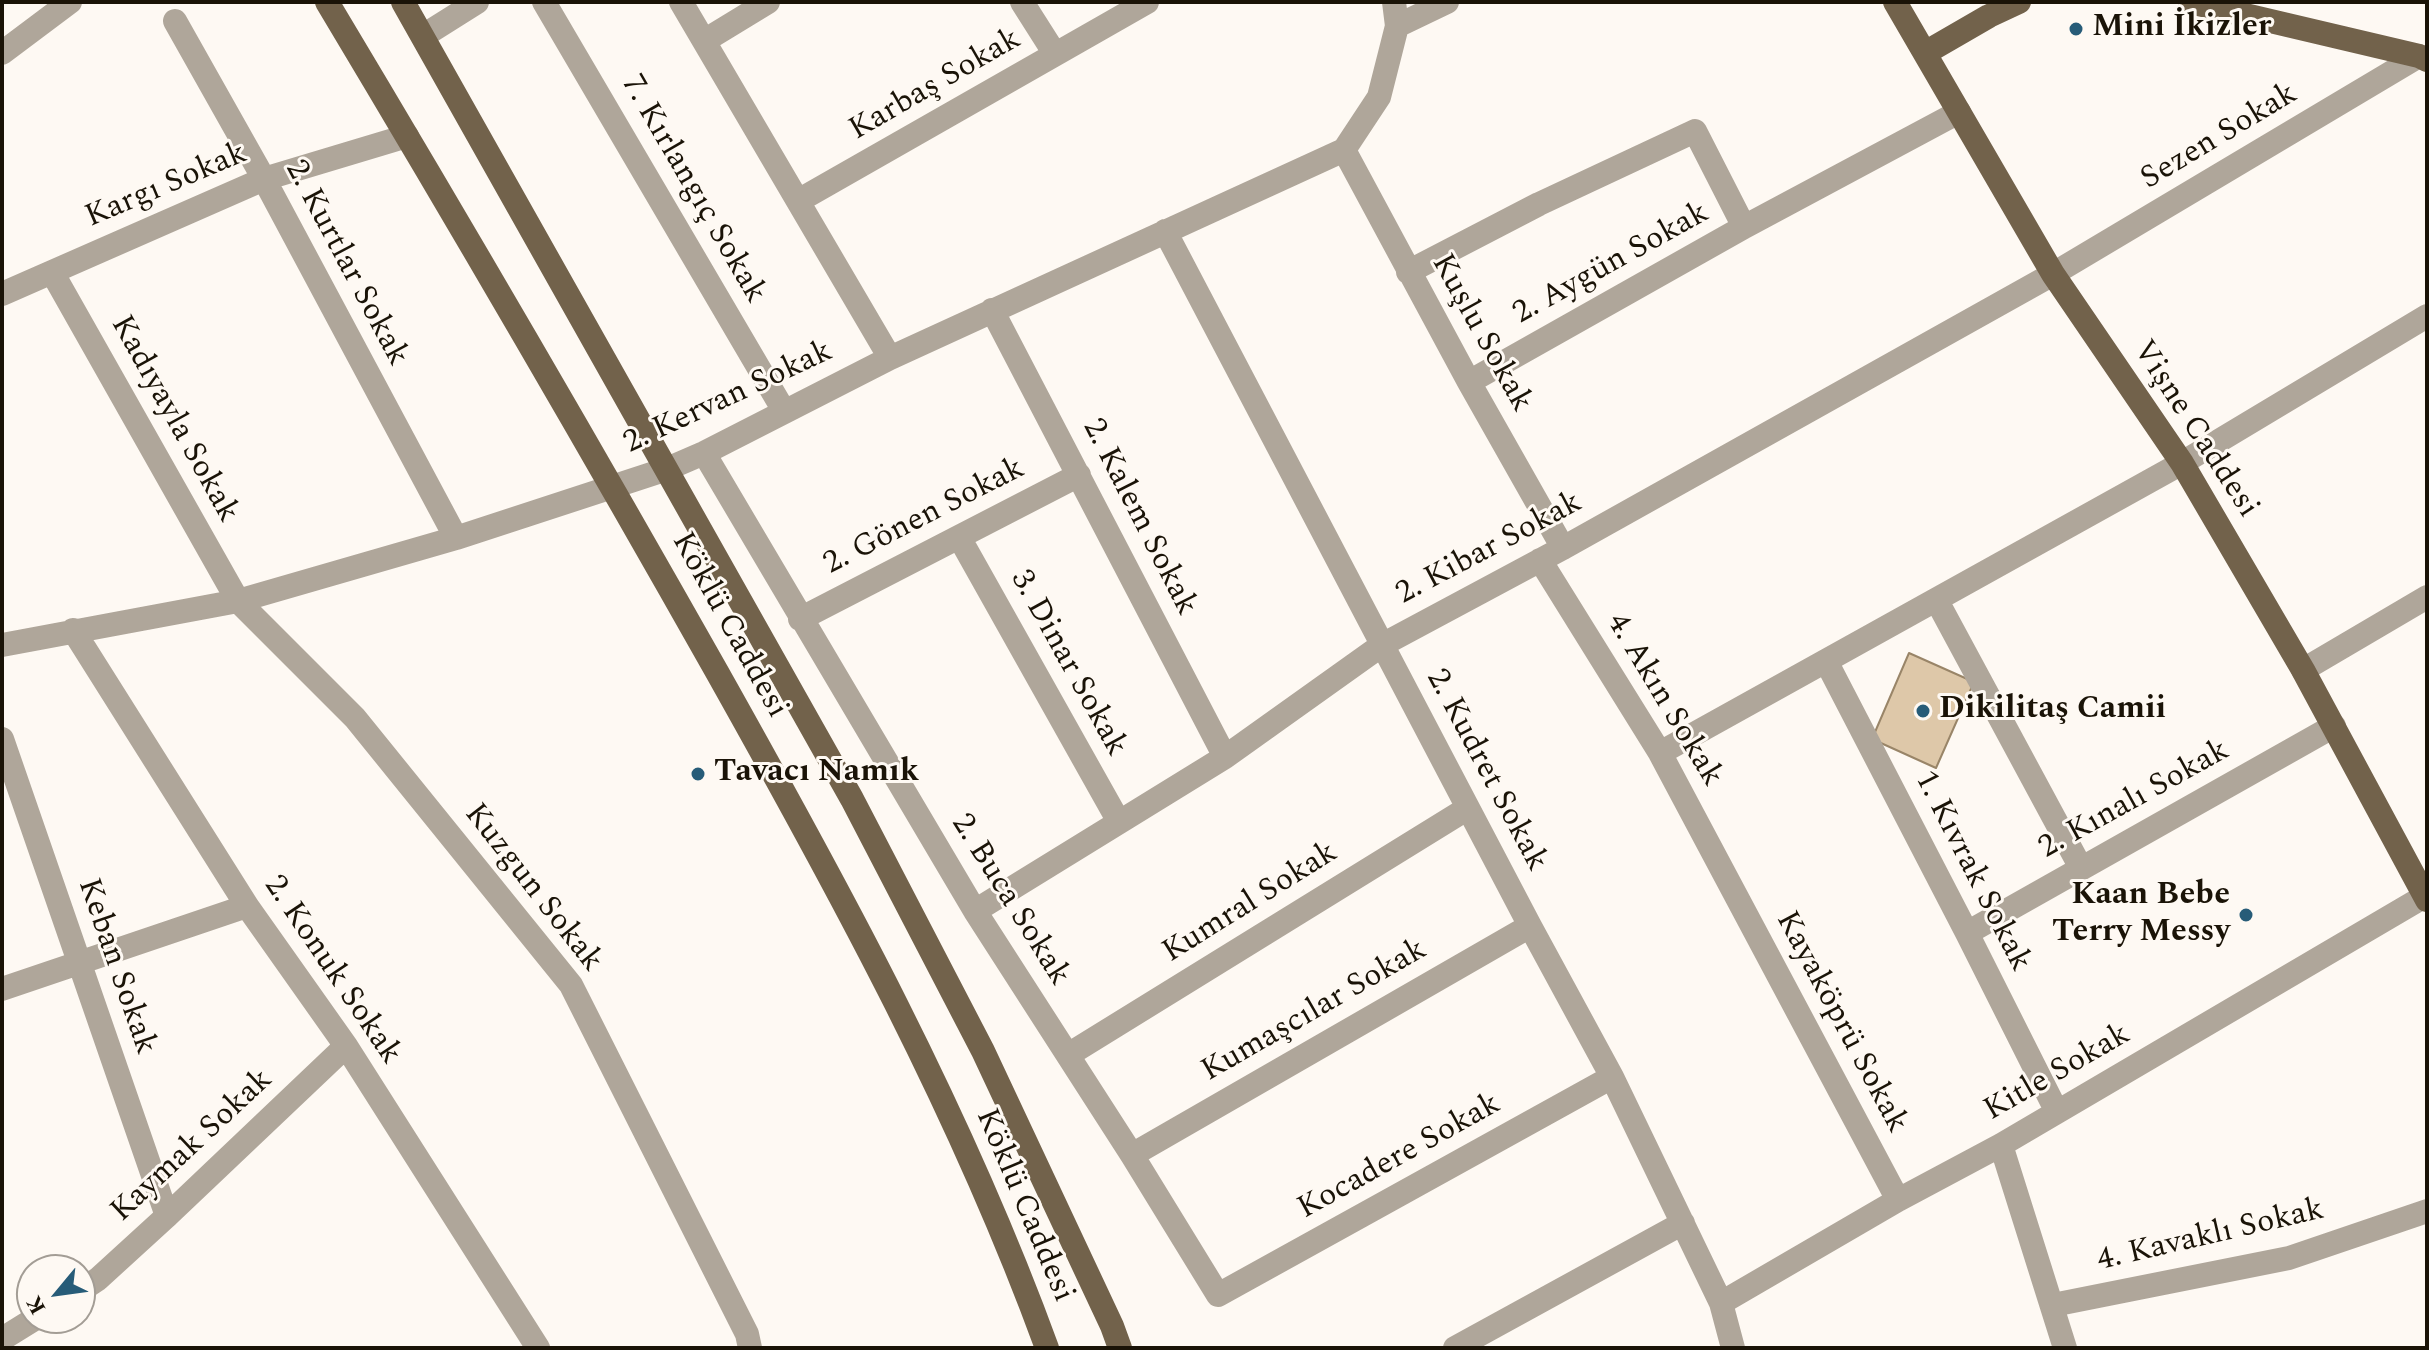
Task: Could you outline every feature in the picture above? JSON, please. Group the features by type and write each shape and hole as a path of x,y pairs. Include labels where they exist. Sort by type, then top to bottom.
{"main road":[{"name":"Köklü Caddesi","path":"327,2 613,487 821,856 934,1077 1027,1292 1047,1348"},
{"name":"Köklü Caddesi","path":"403,2 852,799 969,1023 1120,1348"},
{"name":"Vişne Caddesi","path":"1895,2 2053,274 2182,463 2303,670 2426,898"},
{"path":"1925,53 2019,2"},
{"path":"2190,2 2423,58"}],"street":[{"path":"2,53 70,2"},
{"path":"423,36 477,2"},
{"name":"7. Kırlangıç Sokak","path":"544,2 784,411"},
{"path":"681,2 890,358"},
{"path":"704,41 768,2"},
{"path":"1022,2 1055,54"},
{"name":"Karbaş Sokak","path":"798,201 1147,2"},
{"path":"1344,150 1379,97 1397,26 1394,2"},
{"path":"1397,26 1447,2"},
{"name":"2. Kurtlar Sokak","path":"175,21 264,179 456,538"},
{"name":"Sezen Sokak","path":"2053,274 2423,58"},
{"name":"2. Aygün Sokak","path":"1469,382 1744,227 1959,112"},
{"name":"2. Aygün Sokak","path":"1408,272 1526,211 1695,131 1744,227"},
{"name":"Kargı Sokak","path":"2,294 264,179 407,136"},
{"name":"2. Kervan Sokak","path":"2,645 238,601 456,538 667,469 890,358 1344,150"},
{"name":"Kuşlu Sokak","path":"1344,150 1408,272 1563,548"},
{"name":"2. Kudret Sokak","path":"1165,231 1612,1077 1721,1303 1733,1348"},
{"name":"Kadıyayla Sokak","path":"52,272 238,601"},
{"name":"2. Kibar Sokak","path":"975,911 1225,757 1382,645 1563,548 2053,274"},
{"name":"2. Kalem Sokak","path":"992,310 1225,757"},
{"path":"1660,753 2182,463 2427,316"},
{"name":"2. Buca Sokak","path":"704,453 975,911 1218,1295"},
{"name":"2. Gönen Sokak","path":"800,619 1079,475"},
{"name":"3. Dinar Sokak","path":"959,537 1119,822"},
{"name":"4. Akın Sokak","path":"1540,560 1660,753 1726,877"},
{"path":"2303,670 2427,597"},
{"name":"Kuzgun Sokak","path":"238,601 355,718 571,985 747,1334 750,1348"},
{"path":"1937,601 2081,868"},
{"name":"2. Konuk Sokak","path":"73,630 247,906 346,1046 538,1348"},
{"name":"1. Kıvrak Sokak","path":"1826,661 2057,1112"},
{"name":"2. Kınalı Sokak","path":"1967,933 2334,726"},
{"name":"Keban Sokak","path":"2,739 167,1216"},
{"name":"Kumral Sokak","path":"1068,1055 1468,808"},
{"name":"Kayaköprü Sokak","path":"1726,877 1898,1200"},
{"name":"Kitle Sokak","path":"1721,1303 1898,1200 2001,1145 2426,898"},
{"path":"2,989 247,906"},
{"name":"Kumaşcılar Sokak","path":"1132,1155 1530,926"},
{"name":"Kaymak Sokak","path":"96,1280 346,1046"},
{"name":"Kocadere Sokak","path":"1218,1295 1612,1077"},
{"path":"2001,1145 2065,1348"},
{"name":"4. Kavaklı Sokak","path":"2053,1305 2289,1258 2427,1211"},
{"path":"1455,1348 1683,1223"}],"building":[{"name":"Dikilitaş Camii","path":"1909,653 1974,682 1936,768 1872,739"}],"place":[{"name":"Mini İkizler","path":"2076,29"},
{"name":"Dikilitaş Camii","path":"1923,711"},
{"name":"Tavacı Namık","path":"698,774"},
{"name":"Kaan Bebe Terry Messy","path":"2246,915"}]}
